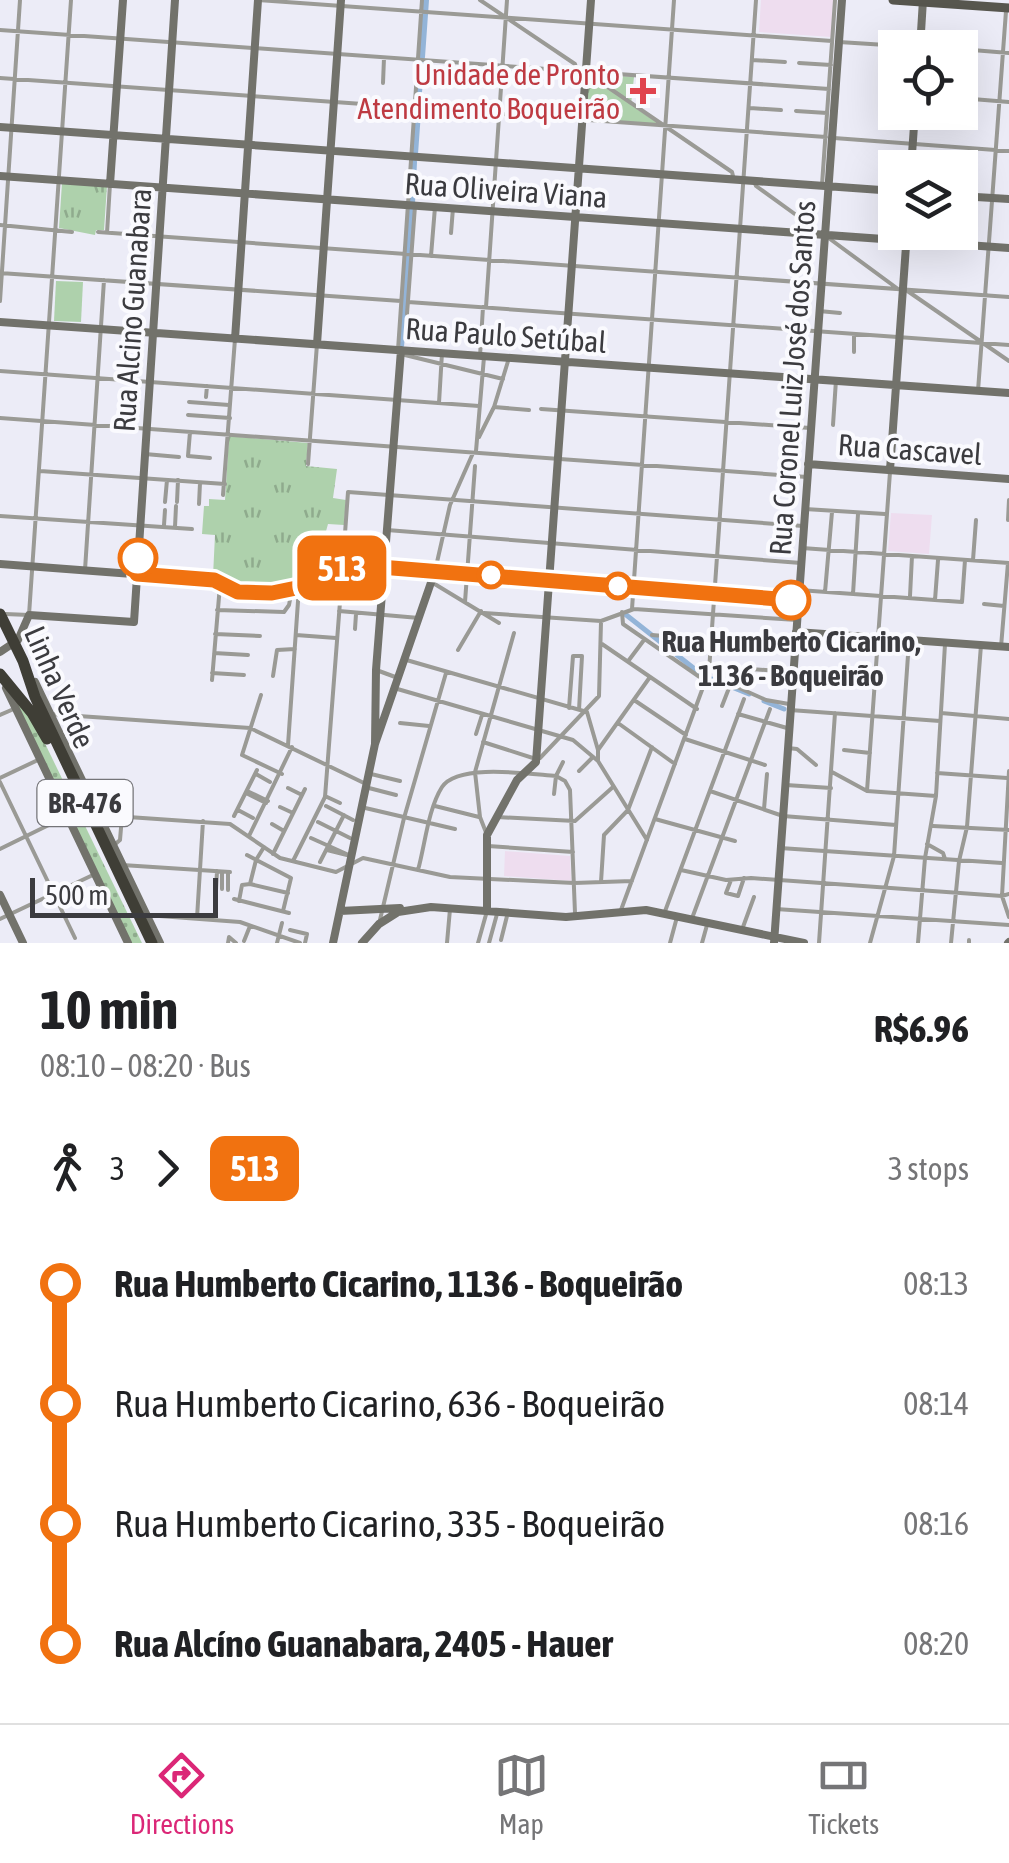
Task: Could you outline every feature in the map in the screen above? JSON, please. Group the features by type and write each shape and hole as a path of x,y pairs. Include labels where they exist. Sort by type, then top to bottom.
{"highway":[{"name":"Linha Verde","path":"0,614 23,660 35,698 152,943"},
{"name":"Linha Verde","path":"0,674 39,725 144,943"}],"main road":[{"path":"110,184 123,0"},
{"name":"Rua Alcino Guanabara","path":"29,615 134,622 175,0"},
{"path":"235,339 257,0"},
{"path":"492,912 488,834 521,775 536,760 591,0"},
{"name":"Rua Coronel Luiz José dos Santos","path":"774,940 820,283 827,235 825,186 838,0"},
{"path":"892,0 1007,5"},
{"path":"921,30 923,1"},
{"path":"316,344 341,3"},
{"path":"0,128 878,190"},
{"path":"912,150 914,130"},
{"name":"Rua Oliveira Viana","path":"4,176 878,236"},
{"path":"978,197 1009,199"},
{"name":"Rua Oliveira Viana","path":"978,245 1009,248"},
{"path":"890,470 905,250"},
{"name":"Rua Paulo Setúbal","path":"0,322 1009,392"},
{"path":"334,943 379,720 376,670 401,352"},
{"name":"Rua Cascavel","path":"808,464 1009,478"},
{"path":"0,564 212,580 238,592 341,588 343,564 798,600"},
{"path":"379,720 436,571"},
{"path":"0,652 23,633 29,615"},
{"path":"796,632 1005,647"},
{"path":"23,660 160,943"},
{"path":"0,674 128,943"},
{"path":"0,896 5,917 20,942"},
{"path":"362,943 378,924 409,908"},
{"path":"340,911 450,908 576,917 621,910 664,914 774,940 804,943"}],"street":[{"path":"0,300 4,176 12,128 20,0"},
{"path":"0,614 29,615 71,0"},
{"path":"257,0 878,44"},
{"path":"422,0 401,352 504,379"},
{"path":"480,0 756,186 811,230"},
{"path":"436,571 453,498 477,442 507,0"},
{"path":"632,609 674,0"},
{"path":"621,910 710,666 756,0"},
{"path":"978,391 1007,5"},
{"path":"0,30 829,89"},
{"name":"Rua Coronel Luiz José dos Santos","path":"829,138 827,114 836,41"},
{"path":"978,51 1006,53"},
{"path":"383,83 384,58"},
{"path":"752,60 785,62"},
{"path":"800,63 831,65"},
{"path":"0,78 1009,150"},
{"path":"978,99 1009,102"},
{"path":"749,108 780,110"},
{"path":"796,111 827,114"},
{"path":"107,233 110,184"},
{"path":"431,256 434,207"},
{"path":"451,234 453,208"},
{"path":"2,225 72,232"},
{"path":"98,232 1009,296"},
{"path":"827,235 1009,361"},
{"path":"1,273 1009,345"},
{"path":"84,570 104,280"},
{"path":"405,302 407,314"},
{"path":"819,311 840,313"},
{"path":"854,334 854,352"},
{"path":"223,495 235,339"},
{"path":"308,464 316,344"},
{"path":"439,403 442,353"},
{"path":"477,442 494,407 510,358"},
{"path":"0,370 479,406"},
{"path":"832,425 836,380"},
{"path":"206,397 207,386"},
{"path":"189,402 230,405"},
{"path":"494,407 529,410"},
{"path":"541,409 810,428"},
{"path":"188,415 230,418"},
{"path":"0,418 807,477"},
{"path":"190,432 188,456 210,458"},
{"path":"145,454 179,457"},
{"path":"465,602 475,466"},
{"path":"39,470 225,484"},
{"path":"868,791 890,470"},
{"path":"166,502 167,480"},
{"path":"175,528 178,480"},
{"path":"200,482 200,504"},
{"path":"343,564 348,492 803,526"},
{"path":"1008,520 1009,500"},
{"path":"804,509 887,514"},
{"path":"164,526 165,510"},
{"path":"825,592 832,510"},
{"path":"852,594 858,512"},
{"path":"0,516 192,528"},
{"path":"973,560 976,520"},
{"path":"387,530 801,563"},
{"path":"802,548 1008,563 1005,647"},
{"path":"910,598 912,556"},
{"path":"935,600 938,558"},
{"path":"799,590 962,602 965,560"},
{"path":"432,583 499,623"},
{"path":"220,584 212,676 244,675"},
{"path":"217,610 284,612 296,588"},
{"path":"249,836 282,774 290,746 296,588"},
{"path":"292,863 325,796 341,588"},
{"path":"984,604 1004,606"},
{"path":"482,612 601,621 632,609 797,620"},
{"path":"339,612 420,618"},
{"path":"458,650 482,612"},
{"path":"622,612 623,624 707,681 791,707 940,721"},
{"path":"355,629 356,613"},
{"path":"483,742 536,760 587,712 601,691 601,621"},
{"path":"488,834 480,817 474,772 514,633"},
{"path":"215,634 260,636"},
{"path":"296,635 337,638"},
{"path":"652,635 795,647"},
{"path":"628,662 644,640"},
{"path":"870,943 894,856 909,640"},
{"path":"918,943 925,858 936,796 945,643"},
{"path":"601,644 697,709"},
{"path":"952,943 972,776 981,646"},
{"path":"273,676 276,650 295,648"},
{"path":"214,653 248,656"},
{"path":"569,708 573,656 582,656 579,710"},
{"path":"403,659 587,712"},
{"path":"710,666 793,672"},
{"path":"376,670 398,678"},
{"path":"378,924 447,671"},
{"path":"579,771 596,759 598,750 650,677"},
{"path":"847,677 875,679"},
{"path":"722,706 730,687"},
{"path":"394,688 580,744 596,759 647,840"},
{"path":"261,696 242,755 282,774"},
{"path":"664,914 744,698"},
{"path":"634,700 686,737 765,765"},
{"path":"0,716 16,708"},
{"path":"691,920 770,709"},
{"path":"587,712 598,750"},
{"path":"941,713 1009,719"},
{"path":"50,714 252,728 396,795"},
{"path":"476,734 483,714"},
{"path":"738,714 789,729"},
{"path":"819,943 834,714"},
{"path":"400,722 429,726"},
{"path":"617,723 676,764"},
{"path":"601,882 604,836 628,810 652,747"},
{"path":"788,748 796,749 816,765"},
{"path":"844,750 870,752"},
{"path":"40,758 0,780 75,938"},
{"path":"554,794 563,762"},
{"path":"1009,771 1008,830 1002,863 1002,896 1009,917"},
{"path":"234,816 256,772 270,782"},
{"path":"418,870 439,792 452,777 474,772 556,776 565,780 570,790 576,917"},
{"path":"832,772 868,791 936,796"},
{"path":"937,773 1009,778"},
{"path":"366,782 373,774 400,781"},
{"path":"764,809 767,774"},
{"path":"785,785 831,788"},
{"path":"497,816 571,822 613,787"},
{"path":"288,788 302,795"},
{"path":"273,854 306,789"},
{"path":"710,791 783,816 896,825"},
{"path":"246,792 267,802"},
{"path":"325,796 340,803"},
{"path":"280,806 293,814"},
{"path":"326,806 353,820"},
{"path":"435,806 480,817"},
{"path":"361,807 455,830"},
{"path":"238,810 253,818"},
{"path":"99,815 230,824 292,863 336,872 350,861 363,858 450,877 574,884 632,882"},
{"path":"320,862 344,815"},
{"path":"0,848 68,816"},
{"path":"114,846 120,840 122,816"},
{"path":"655,819 735,841"},
{"path":"197,918 203,820"},
{"path":"318,822 350,838"},
{"path":"272,824 284,831"},
{"path":"933,826 1008,830"},
{"path":"311,838 350,861"},
{"path":"927,844 943,853 946,860"},
{"path":"488,846 573,852"},
{"path":"250,884 265,848"},
{"path":"780,848 1002,863"},
{"path":"247,855 291,878 286,912 237,900 243,884 288,893"},
{"path":"122,865 224,872"},
{"path":"680,870 732,880 1009,894"},
{"path":"224,872 222,890 224,872"},
{"path":"5,917 95,874"},
{"path":"732,880 726,893 738,896 744,878"},
{"path":"742,932 754,897"},
{"path":"447,943 450,908"},
{"path":"776,908 1009,925"},
{"path":"478,943 492,912"},
{"path":"489,943 492,912"},
{"path":"501,940 508,913"},
{"path":"146,915 240,922 278,940 302,943 307,934 290,930"},
{"path":"670,943 677,917"},
{"path":"278,940 282,922"},
{"path":"702,943 707,924"},
{"path":"244,941 250,926"},
{"path":"228,943 229,937 236,943"}],"shaded area":[{"path":"761,0 833,0 831,37 759,32"},
{"path":"891,513 932,515 929,554 888,551"},
{"path":"323,543 341,544 337,585 304,581 305,563 317,563"},
{"path":"505,851 570,856 571,881 504,876"}],"green space":[{"path":"586,73 634,77 631,105 659,124 583,119"},
{"path":"62,183 107,186 104,230 96,230 95,235 59,228"},
{"path":"56,281 83,282 81,322 54,321"},
{"path":"229,436 308,443 306,466 337,469 333,498 346,500 344,525 328,524 317,564 305,563 304,581 245,590 213,576 215,535 202,534 204,506 209,506 209,499 225,500"},
{"path":"11,693 36,725 142,943 131,943"}],"waterway":[{"path":"422,57 426,0"},
{"path":"418,107 421,63"},
{"path":"415,154 418,112"},
{"path":"412,203 414,162"},
{"path":"401,347 411,208"},
{"path":"625,614 701,674"},
{"path":"712,679 749,694"},
{"path":"764,701 784,709"}],"bus line":[{"name":"513","path":"138,558 137,574 214,580 238,592 272,593 306,586 341,588 343,564 791,600"}],"place":[{"name":"Unidade de Pronto Atendimento Boqueirão","path":"643,91"},
{"name":"Rua Humberto Cicarino, 1136 - Boqueirão","path":"791,600"}]}
